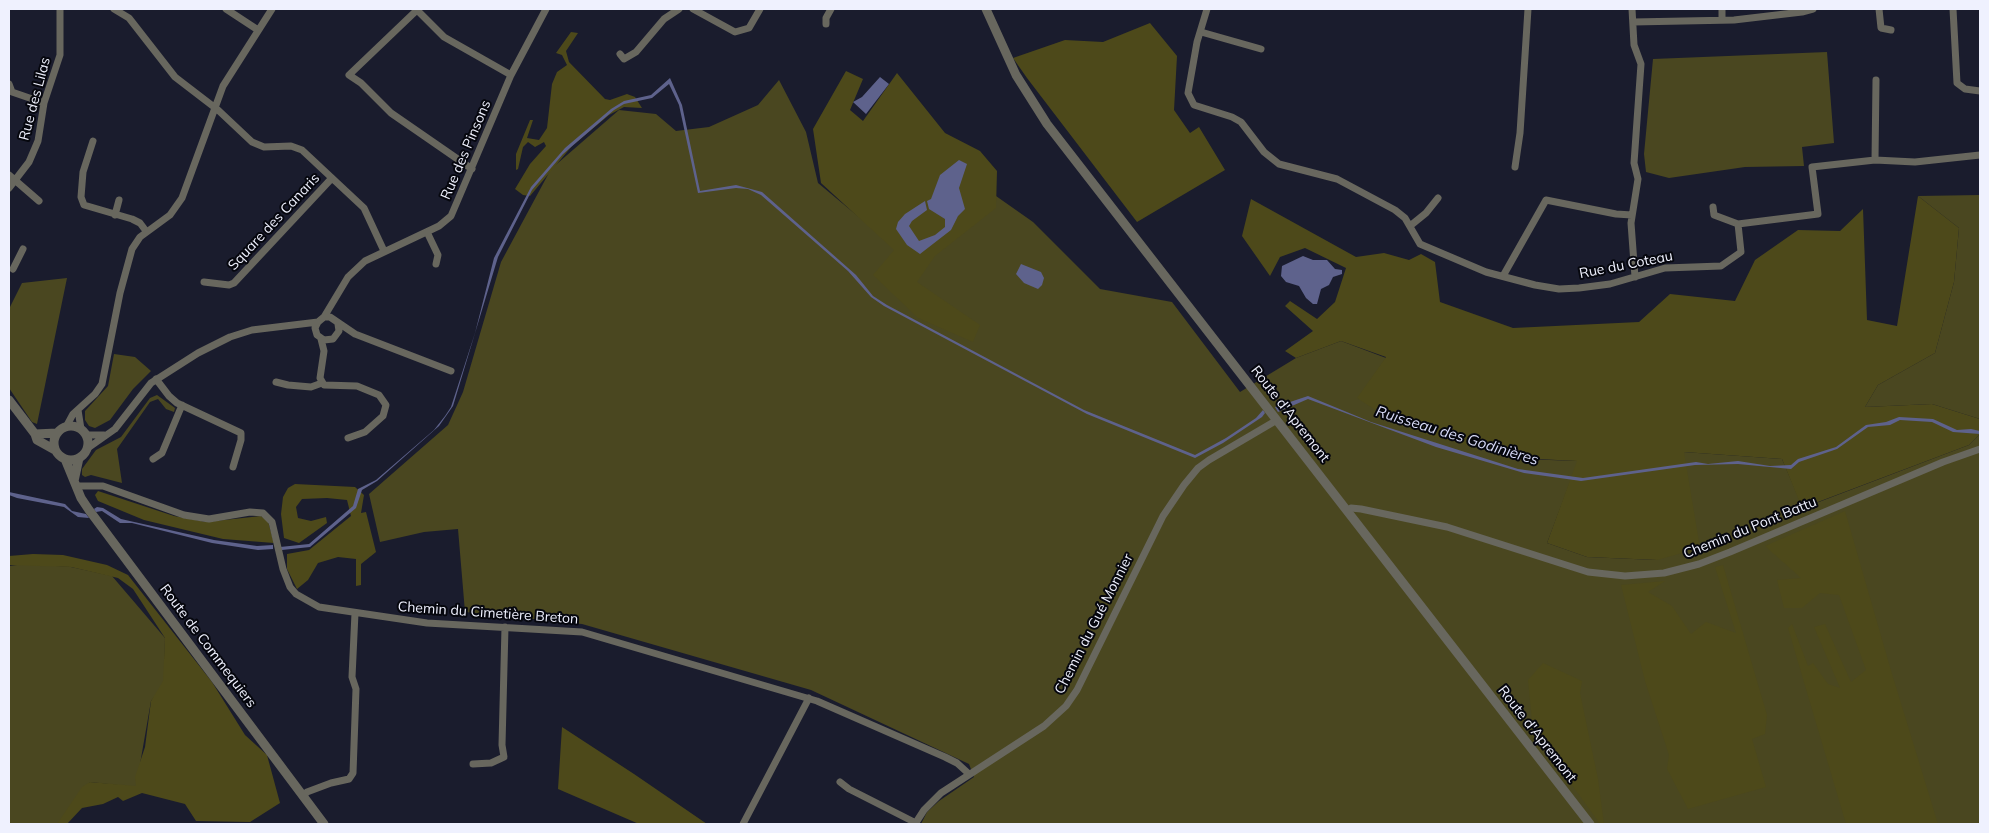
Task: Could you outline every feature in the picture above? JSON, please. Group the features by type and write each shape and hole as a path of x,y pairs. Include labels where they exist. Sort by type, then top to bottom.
{"street":[{"name":"Rue des Lilas","path":"9,188 29,162 35,149 44,102 60,55 60,9"},
{"path":"114,9 129,18 175,77 215,107 258,146 270,148 297,147 332,178 364,208 384,251"},
{"path":"226,9 258,30"},
{"path":"35,434 57,433 66,427 78,410 95,394 102,384 127,266 135,243 146,231 170,214 182,198 229,74 272,9"},
{"path":"472,169 391,113 362,83 349,75 417,9 444,38 512,76"},
{"name":"Rue des Pinsons","path":"321,320 348,277 365,261 427,232 450,216 512,76 546,9"},
{"path":"620,54 624,59 636,52 664,19 679,9"},
{"path":"693,9 734,32 749,28 760,9"},
{"path":"826,24 826,18 831,9"},
{"name":"Route d'Apremont","path":"986,9 1016,76 1037,110 1590,824"},
{"path":"1207,9 1197,42 1188,93 1194,105 1232,117 1241,122 1264,152 1279,164 1337,179 1395,210 1405,218 1410,226 1426,213 1438,198"},
{"path":"1515,166 1520,134 1528,9"},
{"path":"1632,9 1634,45 1641,64 1634,163 1638,179 1632,215 1635,277"},
{"path":"1722,9 1722,20"},
{"path":"1633,22 1722,20 1764,13 1812,9"},
{"path":"1879,9 1881,28 1891,30"},
{"path":"1953,9 1956,82 1965,89 1980,90"},
{"path":"1201,32 1261,49"},
{"path":"1875,160 1876,80"},
{"path":"9,84 12,92 44,102"},
{"path":"92,141 83,172 81,197 84,205 140,223 146,231"},
{"path":"1713,207 1714,215 1738,224 1818,214 1812,167 1875,160 1915,162 1980,156"},
{"path":"9,175 38,201"},
{"name":"Square des Canaris","path":"204,282 229,285 234,283 332,178"},
{"path":"115,215 118,200"},
{"path":"1503,276 1546,200 1616,214 1632,215"},
{"name":"Rue du Coteau","path":"1410,226 1420,244 1431,250 1503,276 1535,285 1559,289 1595,286 1665,268 1721,266 1741,252 1738,224"},
{"path":"427,232 438,255 436,264"},
{"path":"9,277 11,268 24,249"},
{"path":"331,306 338,334"},
{"path":"316,332 321,320"},
{"path":"75,483 79,458 104,435 115,429 156,379 230,337 265,327 300,325 321,320 336,321 355,334 451,372"},
{"path":"300,325 316,332 321,339 324,351"},
{"path":"348,438 365,432 383,416 386,409 385,401 379,395 357,386 326,386 322,383 320,376 324,351 330,340 338,334 355,334"},
{"path":"321,339 330,340"},
{"path":"156,379 168,396 182,405 241,433 241,440 233,467"},
{"path":"276,382 288,386 311,387 322,383"},
{"path":"9,400 35,434 37,440 55,450 65,459 79,458"},
{"path":"153,459 162,453 182,405"},
{"path":"78,410 88,448"},
{"name":"Chemin du Gué Monnier","path":"916,823 940,792 1044,726 1066,706 1077,690 1164,516 1184,485 1198,468 1209,460 1277,420"},
{"path":"66,427 104,435"},
{"path":"55,450 54,441 57,433"},
{"name":"Chemin du Pont Battu","path":"1347,510 1351,508 1361,509 1447,527 1588,572 1625,576 1664,573 1714,558 1943,462 1980,450"},
{"name":"Route de Commequiers","path":"65,459 89,510 324,824"},
{"name":"Chemin du Cimetière Breton","path":"75,483 103,486 184,515 209,519 250,512 263,513 272,522 286,578 296,594 319,607 427,623 582,632 809,698 945,757 957,763 969,774"},
{"path":"303,796 307,792 331,783 349,779 353,773 356,689 352,677 354,613"},
{"path":"473,764 491,762 504,757 502,744 506,627"},
{"path":"743,824 809,698"},
{"path":"840,782 849,789 916,823"}],"shaded area":[{"path":"1150,23 1177,56 1174,110 1190,133 1199,127 1225,170 1137,222 1013,58 1065,40 1103,42"},
{"path":"571,32 578,33 566,51 569,62 605,99 610,100 627,94 635,97 642,108 624,107 609,115 572,146 530,196 523,195 515,189 530,164 546,146 544,142 535,147 528,142 523,147 518,169 516,170 516,154 530,120 533,120 527,138 539,140 547,128 552,84 557,72 567,65 562,55 556,53"},
{"path":"1827,52 1834,143 1802,147 1804,166 1745,167 1669,178 1646,172 1644,154 1653,59"},
{"path":"846,71 863,79 850,110 863,121 897,73 945,133 980,151 997,171 996,208 935,256 917,282 980,325 973,342 918,318 873,275 894,250 821,183 813,129"},
{"path":"779,80 806,132 818,183 914,263 996,196 1033,222 1100,289 1172,302 1240,392 1296,358 1341,341 1386,358 1358,398 1522,459 1578,461 1547,543 1587,557 1657,560 1684,452 1782,459 1803,508 1969,445 1980,434 1980,824 921,824 927,812 939,801 974,777 969,764 811,690 582,624 465,612 458,529 424,532 380,542 369,494 448,425 463,392 501,262 551,169 619,110 656,114 676,131 709,127 758,105"},
{"path":"1980,195 1980,419 1932,404 1865,407 1878,385 1935,353 1954,282 1959,228 1918,196"},
{"path":"1918,196 1959,228 1954,282 1935,353 1878,385 1865,407 1932,404 1980,419 1980,434 1969,445 1802,508 1782,459 1684,452 1700,548 1657,560 1587,557 1547,543 1577,461 1517,458 1426,435 1374,409 1357,398 1386,357 1341,341 1296,358 1285,351 1313,331 1285,306 1290,301 1317,319 1335,302 1346,268 1305,248 1280,257 1270,276 1242,236 1251,199 1356,257 1384,253 1409,260 1421,254 1435,262 1440,302 1513,328 1639,322 1670,294 1735,301 1755,260 1798,230 1840,231 1863,209 1867,320 1897,326"},
{"path":"67,278 37,424 32,422 9,388 9,309 22,283"},
{"path":"114,354 135,357 151,371 133,389 110,420 95,428 89,426 85,420 85,411 108,386"},
{"path":"157,395 175,408 174,412 166,409 158,399 150,402 117,449 122,483 91,475 85,477 82,475 82,469 96,450 121,437 150,398"},
{"path":"295,484 355,487 364,495 361,513 366,512 376,552 361,564 361,585 356,586 356,559 338,557 318,563 308,580 297,589 287,569 287,554 309,550 351,516 347,500 327,498 302,499 296,507 298,518 311,521 326,517 327,523 299,543 284,538 281,514 283,497 288,488"},
{"path":"98,491 174,516 206,522 261,516 268,521 274,543 223,539 144,520 98,501 95,495"},
{"path":"1845,511 1938,824 1846,824 1788,628 1792,624 1808,666 1813,663 1828,684 1840,688 1814,627 1825,624 1851,682 1866,670 1839,595 1820,593 1802,608 1784,608 1777,580 1801,578 1765,546"},
{"path":"33,554 63,555 107,565 128,575 212,682 245,735 267,755 280,803 250,822 196,821 185,804 142,793 123,801 118,797 103,804 82,808 67,824 57,824 82,787 90,782 136,786 135,777 145,747 151,701 163,681 165,638 133,589 118,578 71,567 9,565 9,556"},
{"path":"25,564 71,567 112,576 165,638 164,685 151,701 136,787 90,782 61,824 9,823 9,566"},
{"path":"1723,565 1767,715 1765,734 1752,739 1766,787 1688,809 1667,769 1669,755 1645,681 1621,585 1665,581 1648,592 1672,606 1691,634 1706,622 1736,633 1715,567"},
{"path":"1543,663 1582,681 1580,693 1598,779 1604,824 1600,824 1533,731 1528,680"},
{"path":"562,727 707,824 639,824 558,789"}],"water":[{"path":"880,77 889,84 866,114 853,102 862,97"},
{"path":"670,78 682,105 700,191 736,185 762,192 856,275 873,296 887,305 1084,410 1195,455 1226,438 1256,418 1263,410 1265,413 1262,417 1223,443 1195,458 1087,414 884,306 871,297 848,271 761,195 748,189 736,188 698,193 679,105 669,84 652,98 624,104 614,110 563,154 532,190 498,257 453,406 439,426 377,481 362,490 356,508 310,547 282,550 280,547 309,544 353,506 358,489 376,480 434,430 451,407 475,333 494,258 531,187 565,148 611,109 624,101 651,95"},
{"path":"959,160 967,164 959,188 965,209 958,216 951,230 920,254 907,245 896,229 898,222 905,214 925,201 927,210 912,221 909,226 919,241 935,235 945,227 945,219 929,209 927,201 931,199 940,175"},
{"path":"1303,256 1313,260 1327,260 1335,269 1342,270 1342,274 1333,277 1329,285 1321,289 1317,304 1313,304 1306,298 1299,286 1286,282 1281,276 1282,266"},
{"path":"1021,264 1041,272 1044,278 1042,285 1038,289 1024,283 1016,274"},
{"path":"1308,396 1371,422 1518,469 1583,478 1696,462 1708,464 1738,461 1770,466 1791,465 1798,459 1836,447 1866,425 1886,422 1899,417 1933,419 1957,430 1971,429 1980,431 1980,434 1953,432 1932,422 1900,420 1890,425 1868,427 1837,449 1799,462 1791,469 1738,464 1695,465 1581,481 1524,473 1436,447 1308,399 1278,412 1275,407"},
{"path":"9,492 65,504 72,511 86,514 89,518 78,517 64,507 17,498 9,495"},
{"path":"97,507 103,508 121,519 214,540 257,546 273,545 273,549 258,550 212,543 132,523 120,523 102,511 96,512 94,509"}],"water label":[{"name":"Ruisseau des Godinières","path":"1457,436"}]}
